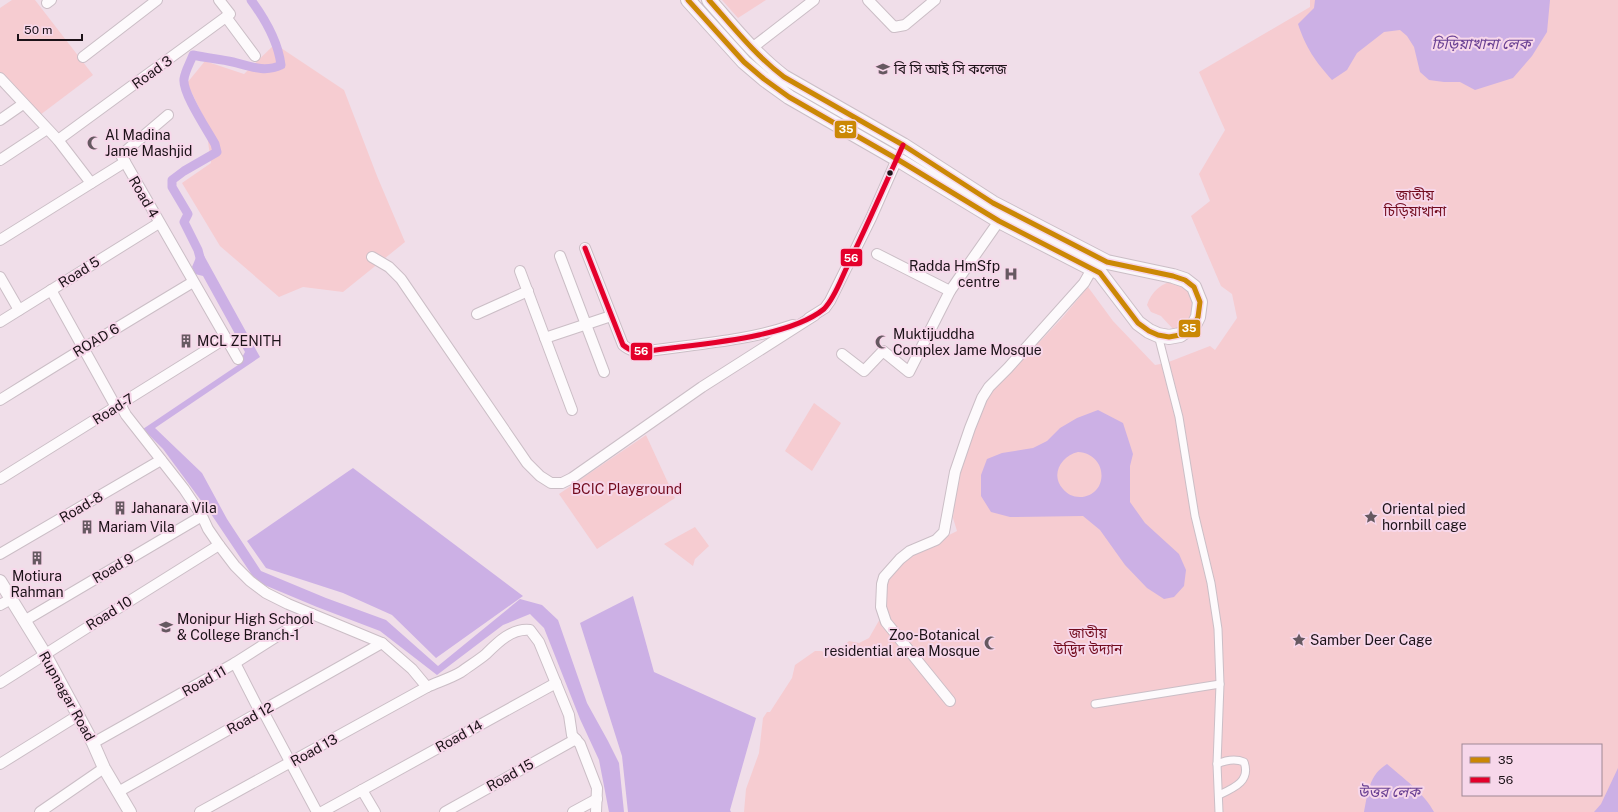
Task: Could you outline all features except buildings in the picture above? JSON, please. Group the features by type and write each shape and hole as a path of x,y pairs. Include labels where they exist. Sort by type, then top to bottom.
{"main road":[{"path":"688,0 741,58 764,79 789,97 897,159 999,221 1100,268 1173,276 1185,280 1194,287 1200,302 1198,317 1194,325 1180,334 1169,337 1158,335 1149,331 1138,323 1100,268 993,203 903,145 784,77 752,48 708,0"},
{"path":"741,58 752,48"},
{"path":"897,159 903,145"}],"street":[{"path":"83,57 157,0"},
{"path":"219,0 230,14 226,17 255,56"},
{"path":"752,48 814,0"},
{"path":"868,0 894,27 905,25 935,0"},
{"name":"Road 3","path":"58,140 226,17"},
{"path":"0,78 58,140 91,183"},
{"path":"0,120 24,104"},
{"path":"125,162 121,155 168,115"},
{"path":"0,160 47,129"},
{"path":"372,257 389,267 401,279 527,463 540,476 551,483 562,483 588,468 702,387 815,315 830,301 871,218 897,159"},
{"name":"Road 4","path":"0,240 125,162 192,282 238,359"},
{"path":"842,354 864,371 883,351 909,372 950,291 999,221"},
{"name":"Road 5","path":"0,322 159,223"},
{"path":"584,248 623,345 629,350 638,352 760,335 791,326 815,315"},
{"path":"876,254 950,291"},
{"path":"560,256 604,372"},
{"path":"950,701 886,622 881,607 882,584 884,577 900,558 910,551 936,540 944,532 955,472 982,398 989,387 1008,368 1084,283 1100,268"},
{"path":"520,271 572,410"},
{"path":"0,277 20,310"},
{"name":"ROAD 6","path":"0,400 83,347 153,307 192,282"},
{"name":"Road-7","path":"51,290 118,406 184,489 220,545 250,581 266,593 382,643 412,670 427,687"},
{"path":"478,314 528,291"},
{"path":"546,338 611,316"},
{"path":"1158,335 1178,417 1195,516 1211,583 1218,629 1220,684 1217,764 1219,812"},
{"name":"Road-7","path":"0,479 226,338"},
{"name":"Road-8","path":"0,554 161,460"},
{"name":"Road 9","path":"24,621 202,516"},
{"name":"Road 10","path":"0,683 220,545"},
{"name":"Rupnagar Road","path":"0,581 45,654 77,716 93,743 104,768 130,812"},
{"path":"0,605 11,599"},
{"name":"Road 11","path":"93,743 235,663 312,614"},
{"name":"Road 13","path":"200,812 427,687 460,673 485,655 501,640 522,629 530,630 535,635 556,683"},
{"name":"Road 12","path":"118,792 382,643"},
{"path":"235,663 317,812"},
{"path":"556,683 569,715 572,736 580,744 597,788 598,799 596,812"},
{"name":"Road 14","path":"322,812 556,683"},
{"path":"1095,704 1220,684"},
{"path":"0,764 77,716"},
{"name":"Road 15","path":"445,812 576,739"},
{"path":"1217,764 1225,761 1239,760 1244,762 1247,770 1245,778 1241,782 1219,795"},
{"path":"40,812 104,768"},
{"path":"362,790 375,812"},
{"path":"573,812 598,799"}],"green space":[{"path":"12,0 35,0 93,75 36,118 0,78 0,8"},
{"path":"722,0 766,0 738,18"},
{"name":"জাতীয় চিড়িয়াখানা","path":"1310,0 1618,0 1618,812 744,812 746,789 759,753 763,718 767,712 770,712 792,678 795,665 815,651 822,651 826,655 836,653 849,641 859,643 869,638 885,610 887,580 911,554 957,531 953,518 957,475 986,397 999,380 1014,369 1063,317 1088,287 1113,321 1155,365 1166,363 1210,346 1215,350 1237,318 1232,294 1221,286 1191,216 1210,201 1199,174 1225,130 1199,72 1310,7"},
{"path":"275,44 344,90 377,176 405,242 343,292 303,287 279,297 220,246 182,183 211,163 205,120 187,83 205,61 244,74"},
{"path":"1176,281 1191,294 1193,308 1188,324 1179,330 1174,330 1161,316 1151,312 1147,305 1151,296 1158,288 1166,283"},
{"path":"814,403 841,423 812,471 785,451"},
{"name":"BCIC Playground","path":"646,435 675,498 597,549 559,494"},
{"path":"695,527 709,546 695,559 693,566 664,544"}],"water":[{"name":"চিড়িয়াখানা লেক","path":"1315,0 1550,0 1547,32 1532,56 1513,78 1475,90 1460,82 1429,80 1420,72 1414,47 1407,36 1400,30 1384,32 1357,53 1347,70 1332,80 1312,54 1304,40 1298,24 1314,8"},
{"path":"202,252 260,357 155,428 202,473 227,519 261,571 326,598 386,620 438,666 520,599 542,605 558,620 587,703 619,763 624,812 609,812 599,760 580,719 544,628 530,614 503,625 437,675 380,631 262,584 252,575 211,514 163,449 143,429 238,365 245,352 203,276 195,274 192,267 197,255"},
{"path":"1098,410 1123,423 1133,454 1130,466 1130,502 1145,523 1179,554 1186,570 1184,586 1174,597 1164,599 1147,588 1125,565 1100,530 1083,516 1010,517 991,512 981,496 981,475 987,459 1002,453 1033,448 1047,441 1060,428 1077,418","holes":["1078,452 1088,454 1100,467 1102,475 1100,483 1096,490 1090,495 1080,497 1068,494 1059,484 1057,478 1059,467 1062,462 1072,454"]},
{"path":"353,468 523,596 436,658 392,615 343,593 266,568 247,541"},
{"path":"633,596 654,672 756,718 730,810 731,812 628,812 622,756 580,623"},
{"name":"উত্তর লেক","path":"1387,764 1419,792 1434,812 1364,812 1370,785 1376,773"},
{"path":"1618,768 1618,812 1594,812 1601,804"}],"waterway":[{"path":"202,265 198,250 184,222 188,214 172,187 172,180 184,171 217,152 215,144 191,102 184,85 184,79 186,70 193,55 263,69 281,65 274,39 251,0"}],"transit line":[{"name":"35","path":"688,0 744,62 789,97 897,159 999,221 1100,273 1138,323 1149,331 1158,335 1169,337 1180,335 1194,325 1198,317 1200,302 1194,287 1185,280 1107,262 993,203 903,145 784,77 754,50 709,0"},
{"name":"56","path":"585,248 623,345 632,350 649,351 715,343 765,334 788,327 808,319 824,309 831,300 903,145"}],"place":[{"name":"বি সি আই সি কলেজ","path":"883,69"},
{"name":"Al Madina Jame Mashjid","path":"94,143"},
{"name":"Radda HmSfp centre","path":"1011,274"},
{"name":"MCL ZENITH","path":"186,341"},
{"name":"Muktijuddha Complex Jame Mosque","path":"882,342"},
{"name":"Jahanara Vila","path":"120,508"},
{"name":"Oriental pied hornbill cage","path":"1371,517"},
{"name":"Mariam Vila","path":"87,527"},
{"name":"Motiura Rahman","path":"37,558"},
{"name":"Monipur High School & College Branch-1","path":"166,627"},
{"name":"Samber Deer Cage","path":"1299,640"},
{"name":"Zoo-Botanical residential area Mosque","path":"991,643"}],"park label":[{"name":"জাতীয় উদ্ভিদ উদ্যান","path":"1088,642"}]}
